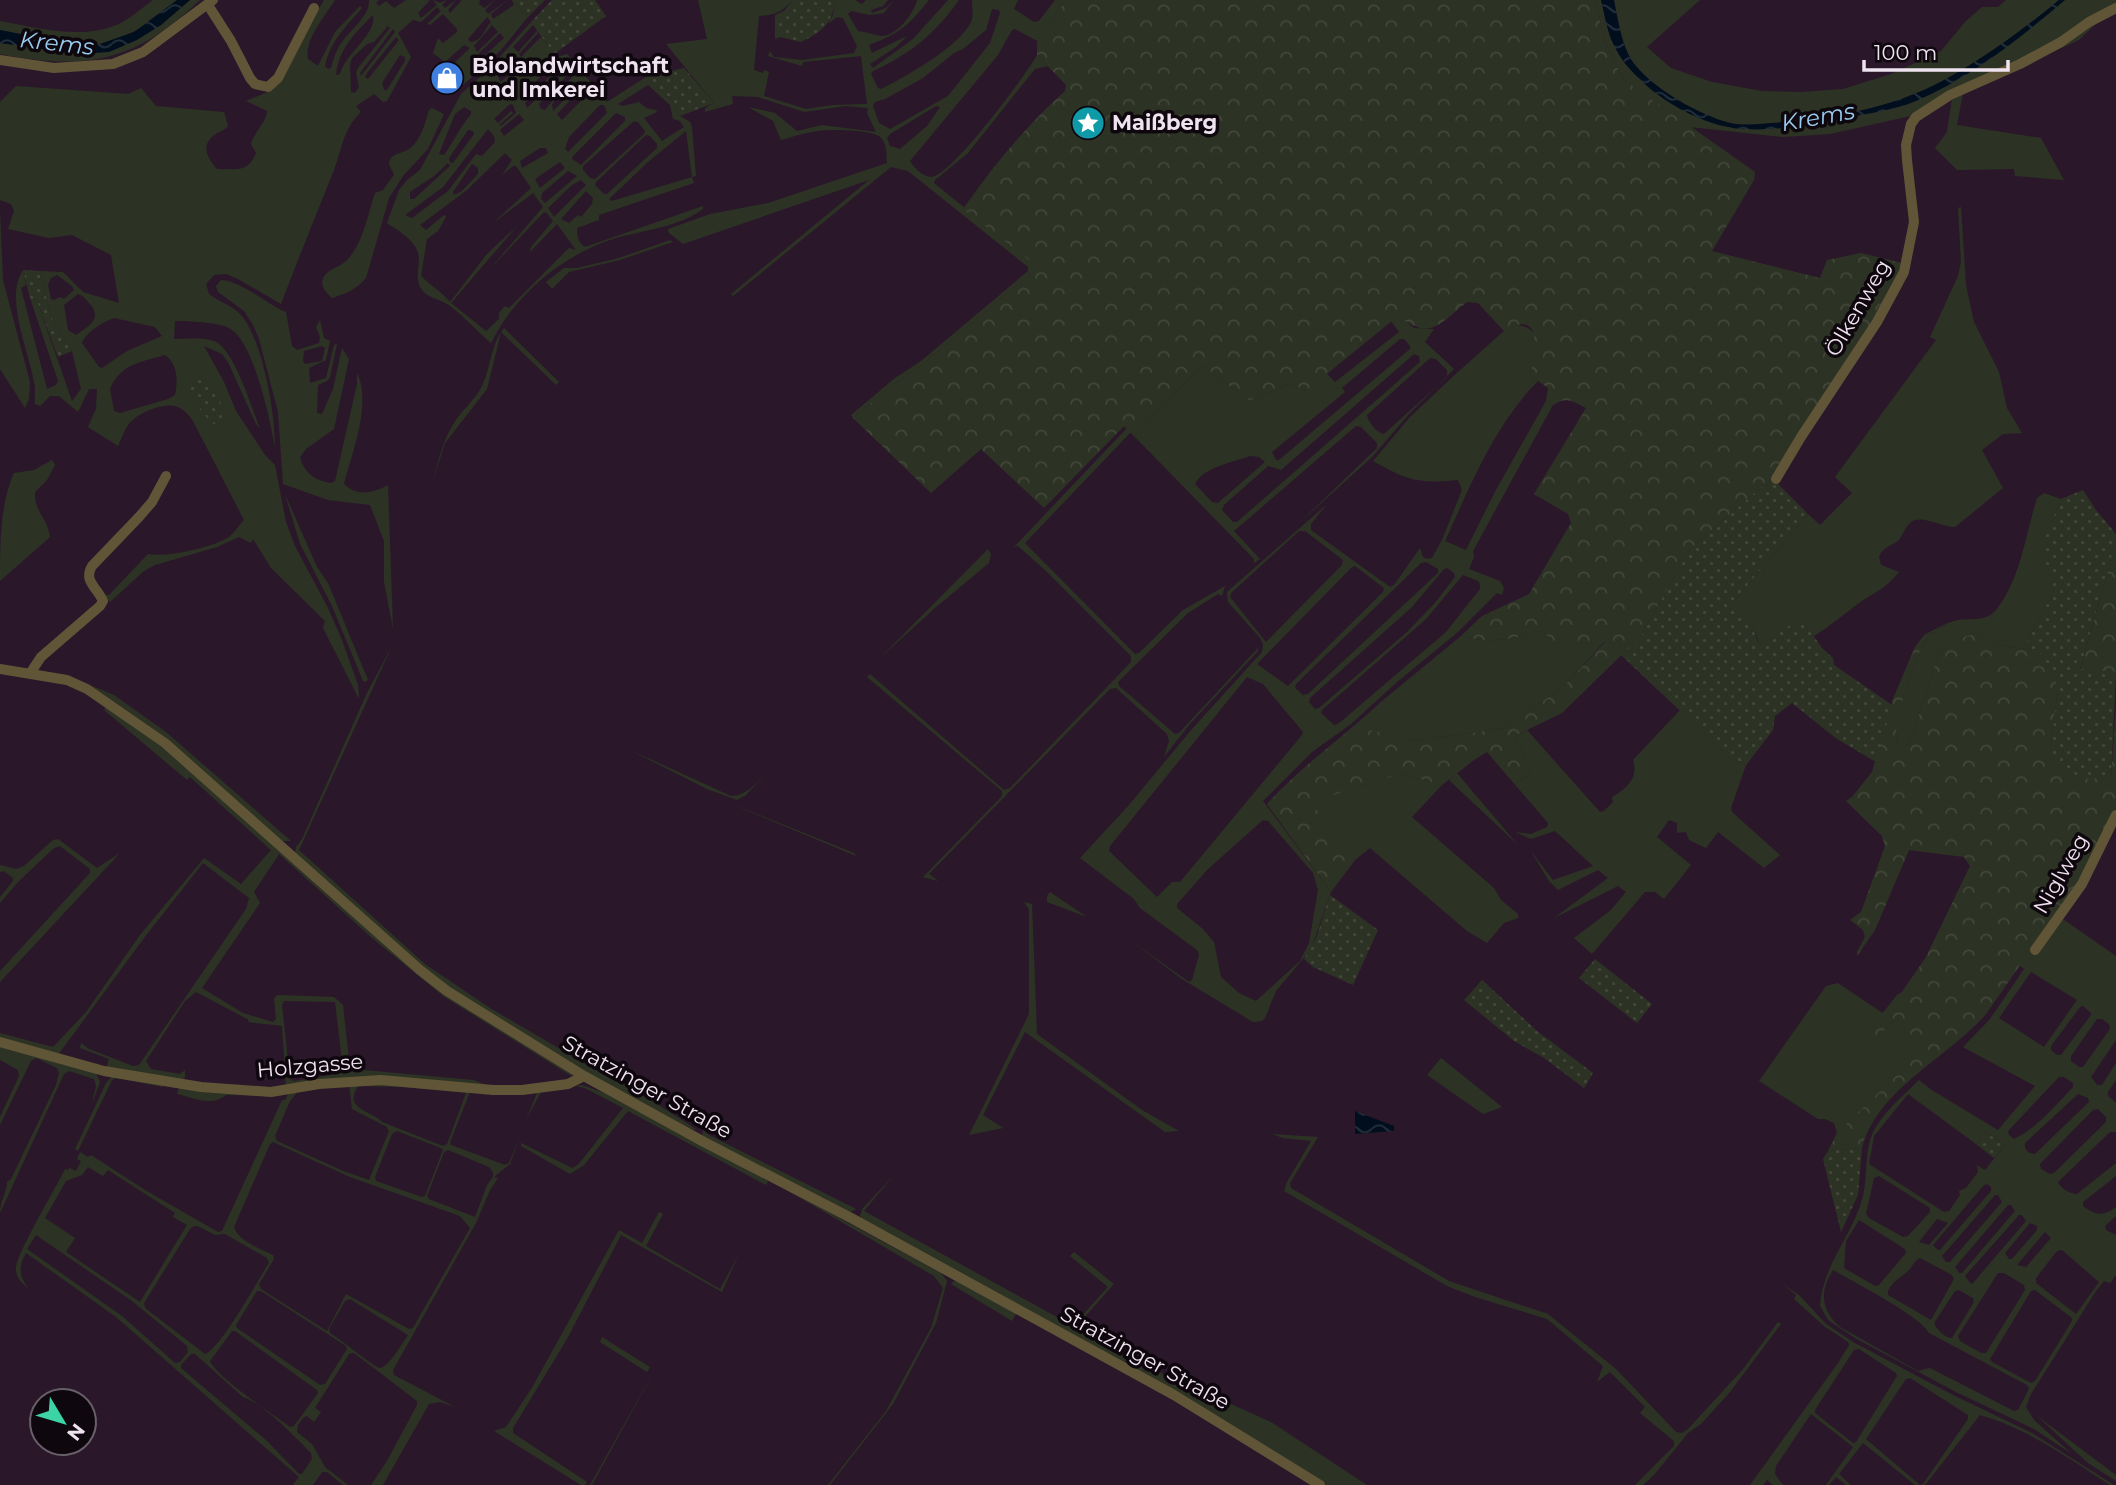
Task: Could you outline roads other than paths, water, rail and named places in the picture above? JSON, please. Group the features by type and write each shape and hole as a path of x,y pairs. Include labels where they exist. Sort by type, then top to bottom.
{"street":[{"path":"0,60 54,68 113,64 143,52 210,3 250,78 261,87 268,87 274,83 314,8"},
{"name":"Ölkenweg","path":"1776,479 1877,322 1904,272 1914,222 1906,145 1911,124 1916,117 1950,95 2020,64 2116,8"},
{"path":"31,673 41,657 100,606 103,601 89,581 88,573 152,502 166,476"},
{"name":"Stratzinger Straße","path":"0,668 67,680 87,689 165,743 420,970 447,991 584,1076 853,1219 1174,1395 1320,1485"},
{"name":"Niglweg","path":"2035,950 2082,884 2116,815"},
{"name":"Holzgasse","path":"0,1042 104,1071 201,1087 271,1092 352,1080 522,1090 568,1084 584,1076"}],"water":[{"name":"Krems","path":"177,0 190,0 161,25 137,40 109,52 78,54 0,43 0,30 81,46 94,46 134,32"},
{"name":"Krems","path":"1601,0 1614,0 1628,54 1651,81 1704,114 1745,125 1839,115 1905,98 1961,70 2004,42 2059,0 2065,0 2013,43 1975,69 1916,101 1888,110 1815,123 1744,129 1705,120 1684,111 1647,86 1618,53 1609,32"},
{"path":"1355,1111 1394,1126 1394,1131 1355,1134"}],"place":[{"name":"Biolandwirtschaft und Imkerei","path":"447,78"},
{"name":"Maißberg","path":"1088,123"}]}
